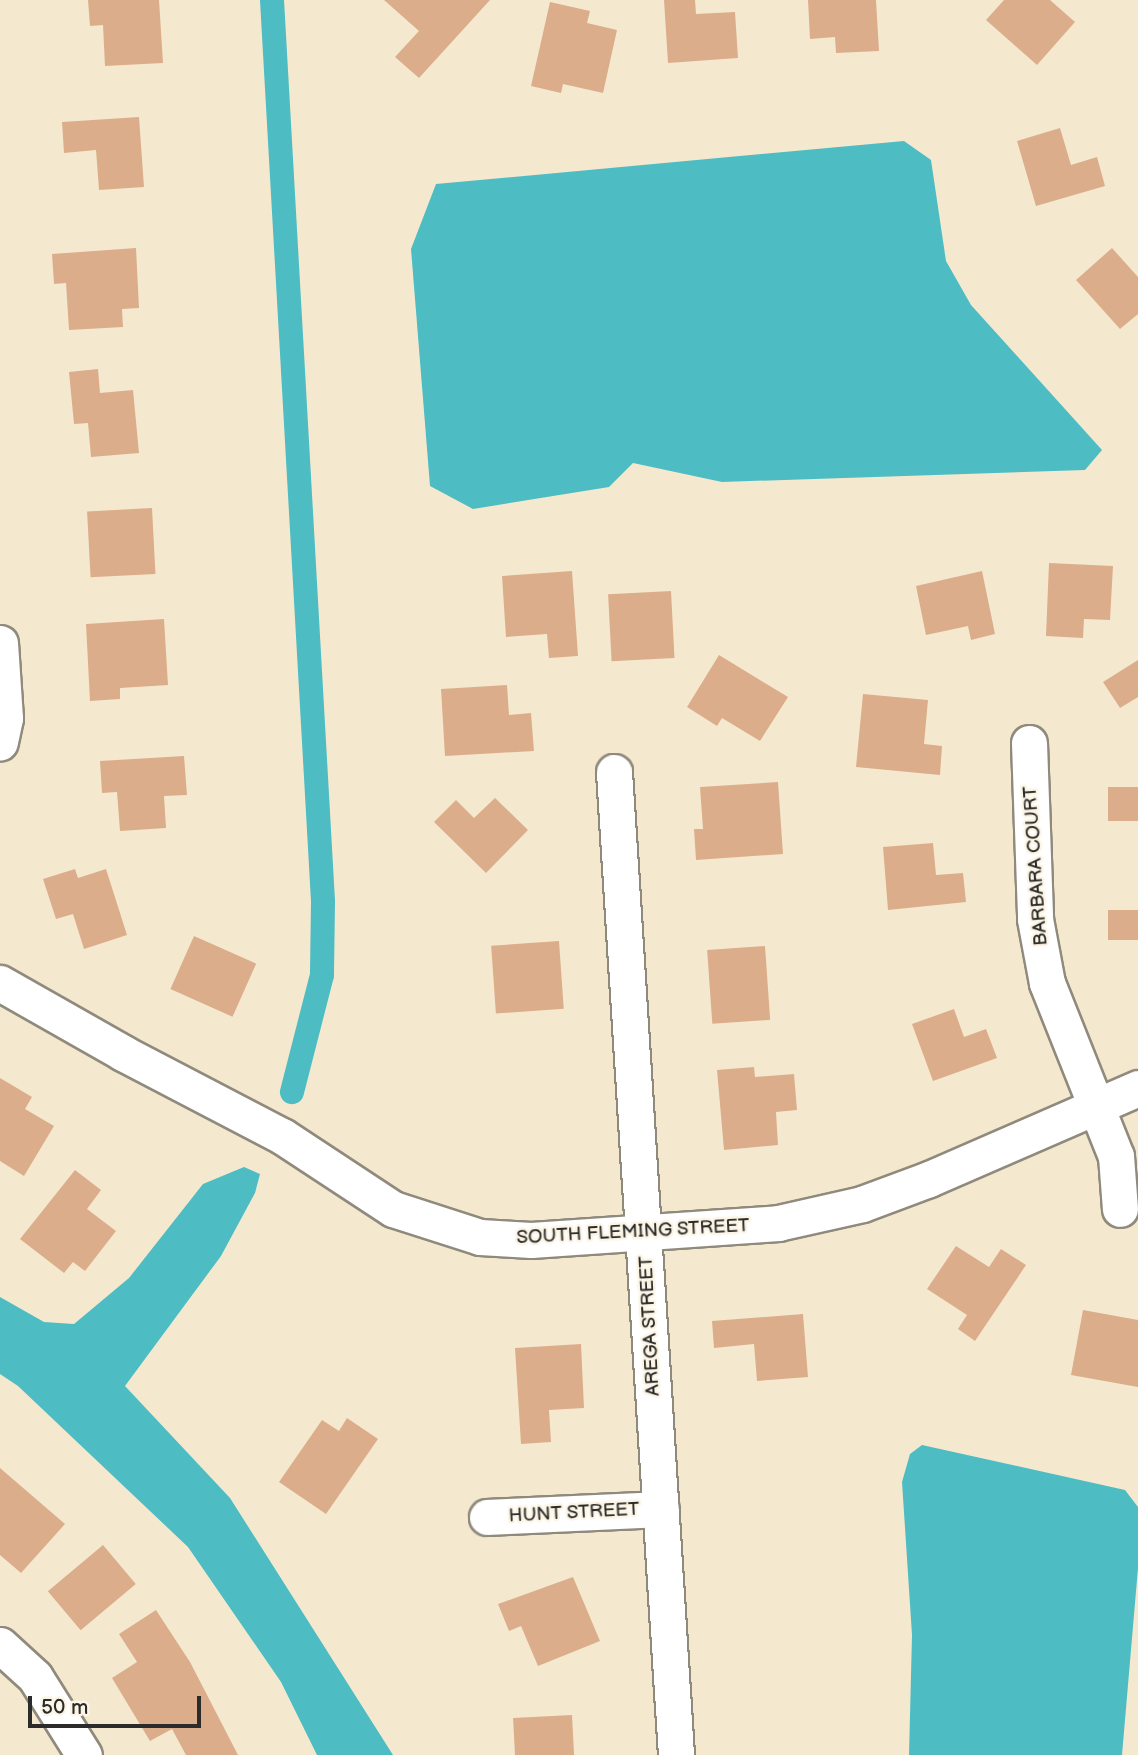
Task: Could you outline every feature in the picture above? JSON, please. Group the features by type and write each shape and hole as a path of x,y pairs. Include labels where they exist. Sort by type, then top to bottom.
{"street":[{"path":"0,643 5,718 0,742"},
{"name":"BARBARA COURT","path":"1029,743 1035,919 1047,983 1116,1156 1120,1209"},
{"name":"AREGA STREET","path":"614,772 676,1755"},
{"name":"SOUTH FLEMING STREET","path":"0,983 123,1053 282,1136 393,1209 480,1237 531,1240 644,1235 778,1223 862,1204 929,1179 1138,1088"},
{"name":"HUNT STREET","path":"487,1517 661,1509"},
{"path":"0,1645 34,1677 84,1755"}],"water":[{"path":"904,141 931,160 946,261 971,305 1102,450 1085,470 722,482 633,463 609,487 473,509 430,486 411,249 436,184"},
{"path":"244,1167 260,1174 255,1193 221,1256 125,1386 230,1498 393,1755 317,1755 281,1682 188,1547 18,1386 0,1374 0,1297 44,1322 74,1324 129,1278 203,1184"},
{"path":"922,1445 1125,1490 1138,1507 1138,1568 1122,1755 909,1755 912,1635 902,1482 910,1454"}],"building":[{"path":"88,0 159,0 163,63 105,66 103,25 90,26"},
{"path":"384,0 490,0 419,78 395,57 419,31"},
{"path":"664,0 695,0 696,14 735,12 738,58 668,63"},
{"path":"808,0 876,0 879,51 836,53 835,37 810,39"},
{"path":"1004,0 1050,0 1075,22 1037,65 986,20"},
{"path":"550,2 590,11 587,23 617,30 603,93 563,84 561,93 531,86"},
{"path":"139,117 144,187 99,190 96,150 64,153 62,122"},
{"path":"1060,128 1071,165 1097,157 1105,186 1036,206 1017,141"},
{"path":"136,248 139,308 122,309 123,327 69,330 66,283 54,284 52,254"},
{"path":"1112,248 1138,277 1138,314 1120,329 1076,280"},
{"path":"98,369 100,393 133,390 139,453 91,457 88,423 74,424 69,372"},
{"path":"152,508 155,574 91,577 87,511"},
{"path":"1049,563 1113,566 1110,620 1084,619 1083,638 1046,636"},
{"path":"572,571 578,656 549,658 547,634 506,637 502,576"},
{"path":"982,571 995,634 971,640 968,626 926,635 916,586"},
{"path":"671,591 675,658 612,661 608,594"},
{"path":"164,619 168,685 120,688 120,699 90,701 86,624"},
{"path":"719,655 788,697 760,741 722,718 717,726 687,707"},
{"path":"1138,660 1138,697 1120,708 1103,682"},
{"path":"507,685 509,715 531,713 534,751 445,756 441,689"},
{"path":"863,694 928,700 924,744 942,746 940,775 856,767"},
{"path":"184,756 187,795 164,796 166,828 120,831 117,792 102,793 100,761"},
{"path":"778,782 783,854 696,860 694,829 703,829 700,787"},
{"path":"1108,787 1138,787 1138,821 1108,821"},
{"path":"495,798 528,830 486,873 434,822 456,800 474,818"},
{"path":"933,843 936,875 963,873 966,902 888,910 883,847"},
{"path":"75,869 78,878 106,869 127,935 84,949 73,914 56,919 43,879"},
{"path":"1108,910 1138,910 1138,940 1108,940"},
{"path":"194,936 256,964 233,1017 170,989"},
{"path":"559,941 564,1009 496,1014 491,946"},
{"path":"765,946 770,1020 712,1024 707,950"},
{"path":"954,1009 964,1037 986,1029 997,1058 933,1081 912,1024"},
{"path":"754,1067 755,1077 794,1074 797,1110 776,1112 778,1145 724,1150 717,1070"},
{"path":"0,1078 32,1097 25,1109 54,1126 24,1176 0,1161"},
{"path":"75,1170 101,1190 87,1209 116,1231 85,1271 73,1262 64,1273 20,1239"},
{"path":"956,1246 989,1267 1001,1249 1026,1265 975,1341 958,1329 967,1315 927,1289"},
{"path":"1083,1310 1138,1320 1138,1387 1071,1375"},
{"path":"803,1314 808,1377 757,1381 754,1344 714,1348 712,1321"},
{"path":"581,1344 584,1408 549,1410 551,1442 521,1444 515,1348"},
{"path":"347,1418 378,1439 326,1514 279,1482 322,1420 339,1431"},
{"path":"0,1468 65,1524 21,1573 0,1555"},
{"path":"103,1545 136,1584 81,1630 48,1591"},
{"path":"573,1577 600,1641 538,1666 521,1626 509,1631 498,1604"},
{"path":"156,1610 190,1662 238,1755 186,1755 172,1729 150,1741 112,1678 137,1662 119,1634"},
{"path":"572,1715 574,1755 515,1755 513,1718"}],"waterway":[{"path":"272,0 323,902 322,975 292,1092"}]}
